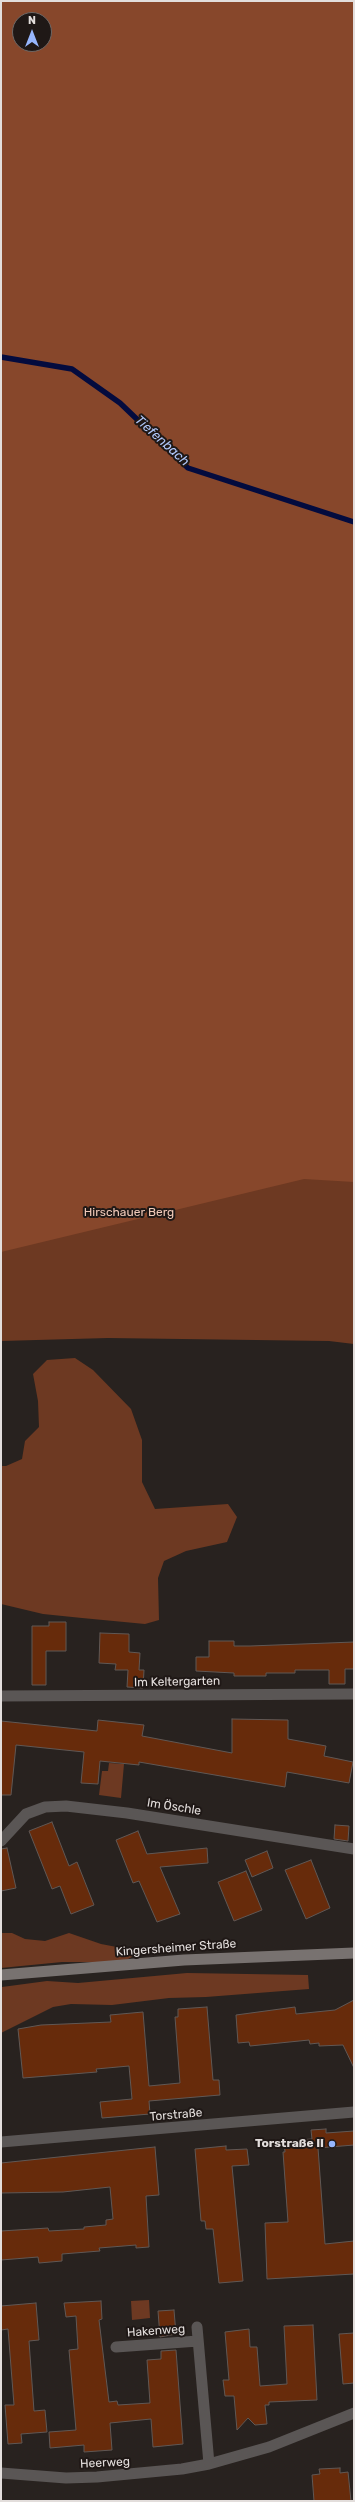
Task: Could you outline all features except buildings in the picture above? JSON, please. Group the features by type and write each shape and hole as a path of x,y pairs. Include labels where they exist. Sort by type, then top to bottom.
{"main road":[{"name":"Kingersheimer Straße","path":"1,1975 199,1959 354,1953"}],"street":[{"name":"Im Keltergarten","path":"1,1696 354,1694"},
{"name":"Im Öschle","path":"1,1841 26,1814 45,1807 66,1806 109,1810 354,1849"},
{"name":"Torstraße","path":"1,2142 354,2112"},
{"path":"197,2327 209,2464"},
{"name":"Hakenweg","path":"116,2346 198,2341"},
{"name":"Heerweg","path":"1,2473 66,2478 111,2477 153,2473 209,2464 288,2440 354,2413"}],"green space":[{"path":"1,1 354,1 354,1182 304,1179 1,1252"},
{"name":"Hirschauer Berg","path":"1,997 354,1154 354,1344 329,1341 108,1338 1,1341"},
{"path":"75,1358 93,1370 131,1409 142,1440 142,1482 155,1509 228,1504 237,1517 227,1542 186,1551 164,1561 158,1578 159,1620 145,1624 82,1618 43,1614 1,1604 1,1466 6,1466 22,1459 25,1441 39,1427 38,1401 33,1374 47,1360"},
{"path":"109,1763 124,1764 121,1798 99,1795 102,1771 108,1771"},
{"path":"1,1933 12,1933 25,1939 45,1941 69,1933 101,1944 122,1948 135,1955 123,1962 62,1962 1,1968"},
{"path":"187,1973 308,1975 309,1989 206,1997 169,1998 112,2005 71,2004 53,2007 1,2033 2,1987 47,1981 78,1983"},
{"path":"149,2300 150,2318 132,2320 131,2301"}],"waterway":[{"name":"Tiefenbach","path":"1,357 72,369 120,403 188,468 354,522"}],"place":[{"name":"Torstraße II","path":"332,2144"}]}
